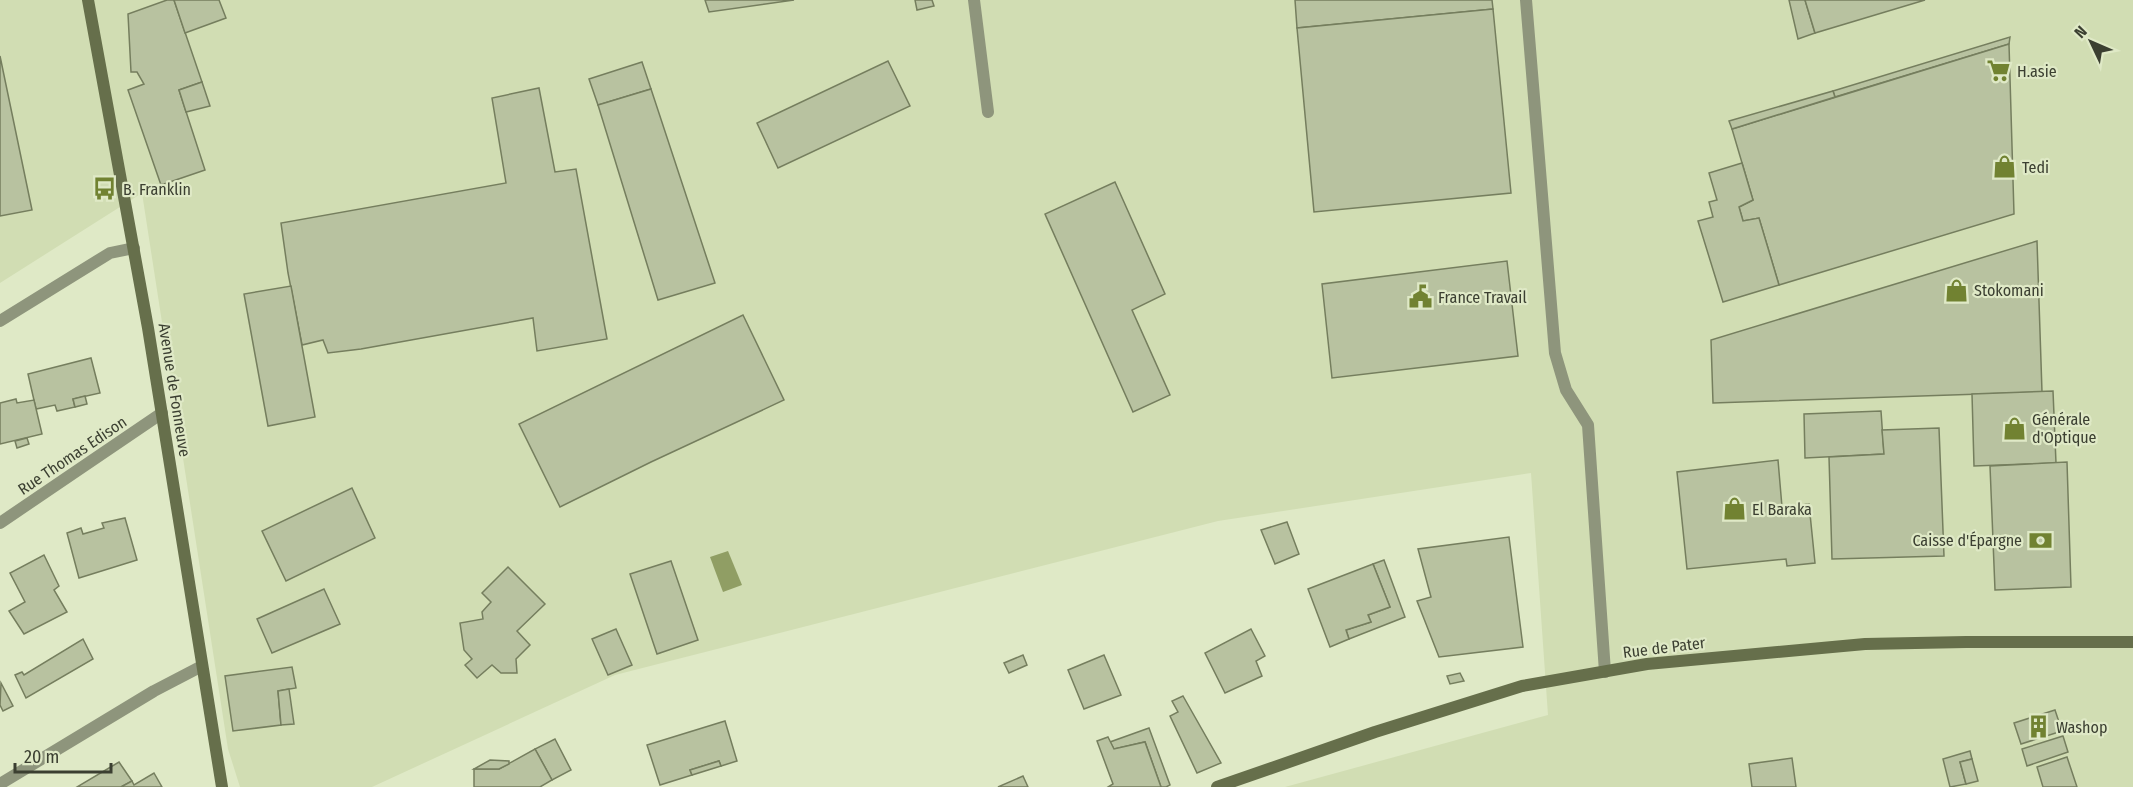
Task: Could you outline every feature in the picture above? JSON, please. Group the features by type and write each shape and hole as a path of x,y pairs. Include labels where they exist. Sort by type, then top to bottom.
{"street":[{"name":"Avenue de Fonneuve","path":"88,0 134,248 222,787"},
{"path":"974,0 988,111"},
{"path":"1526,0 1555,353 1566,390 1588,425 1605,672"},
{"path":"0,321 110,253 134,248"},
{"name":"Rue Thomas Edison","path":"0,524 162,413"},
{"name":"Rue de Pater","path":"1217,787 1386,728 1522,686 1647,664 1865,644 2133,642"},
{"path":"0,784 154,691 202,666"}],"shaded area":[{"path":"0,0 2133,0 2133,787 1285,787 1548,715 1531,473 1218,521 615,675 372,787 240,787 228,749 142,193 0,283"},
{"path":"728,551 742,585 723,592 710,557"}],"building":[{"path":"167,0 174,0 202,82 179,90 205,170 161,185 128,90 144,84 137,72 131,72 128,14"},
{"path":"174,0 219,0 226,18 185,33"},
{"path":"705,0 794,0 709,12"},
{"path":"915,0 932,0 934,6 917,10"},
{"path":"1295,0 1492,0 1493,9 1297,28"},
{"path":"1789,0 1805,0 1815,33 1798,39"},
{"path":"1805,0 1925,0 1815,33"},
{"path":"1493,9 1511,193 1314,212 1297,28"},
{"path":"2010,37 2009,44 1835,97 1833,91"},
{"path":"2009,44 2014,214 1779,285 1759,218 1743,221 1739,207 1753,200 1732,129"},
{"path":"0,56 32,210 0,216"},
{"path":"888,61 910,106 778,168 757,123"},
{"path":"642,62 651,89 598,105 589,79"},
{"path":"202,82 210,106 186,112 179,90"},
{"path":"539,88 555,172 576,169 607,339 537,351 533,318 328,353 323,340 302,345 281,223 506,183 492,98"},
{"path":"651,89 715,283 658,300 598,105"},
{"path":"1833,91 1835,97 1732,129 1729,121"},
{"path":"1742,163 1753,200 1739,207 1743,221 1759,218 1779,285 1723,302 1698,221 1713,217 1709,202 1717,200 1709,173"},
{"path":"1115,182 1165,294 1132,310 1170,395 1133,412 1045,214"},
{"name":"Stokomani","path":"2037,241 2042,392 1713,403 1711,340"},
{"path":"1507,261 1518,356 1332,378 1322,284"},
{"path":"291,286 315,417 268,426 244,294"},
{"path":"743,315 784,400 560,507 519,424"},
{"path":"91,358 100,393 73,399 75,407 57,411 55,405 36,409 28,374"},
{"name":"Générale d'Optique","path":"2053,391 2056,463 1974,466 1972,394"},
{"path":"85,396 87,404 75,407 73,399"},
{"path":"16,399 17,403 34,400 42,434 0,444 0,403"},
{"path":"1881,411 1884,454 1805,458 1804,414"},
{"path":"1939,428 1944,556 1832,559 1829,457 1884,454 1882,430"},
{"path":"27,438 29,444 17,448 15,441"},
{"path":"1778,460 1782,507 1809,504 1815,563 1787,566 1786,559 1687,569 1677,472"},
{"path":"2067,462 2071,587 1995,590 1990,466"},
{"path":"352,488 375,538 286,581 262,531"},
{"path":"125,518 137,560 79,578 67,533 81,528 83,534 104,528 102,523"},
{"path":"1287,522 1299,554 1275,564 1261,530"},
{"path":"1509,537 1523,647 1439,657 1417,601 1431,597 1418,549"},
{"path":"44,555 59,586 54,590 67,612 24,634 9,611 25,602 10,573"},
{"path":"1384,560 1405,617 1349,639 1346,630 1371,622 1368,615 1390,607 1373,564"},
{"path":"671,561 698,640 657,654 630,574"},
{"path":"1373,564 1390,607 1368,615 1371,622 1346,630 1349,639 1330,647 1308,589"},
{"path":"508,567 545,604 517,631 530,645 516,659 517,673 501,673 492,665 477,678 465,665 472,659 464,650 460,623 483,619 482,612 491,602 482,593"},
{"path":"324,589 340,624 272,653 257,619"},
{"path":"616,629 632,665 608,675 592,639"},
{"path":"1251,629 1265,656 1256,661 1262,676 1225,693 1205,653"},
{"path":"83,639 93,659 26,698 15,675 22,672 24,675"},
{"path":"1023,655 1027,665 1009,673 1004,663"},
{"path":"1104,655 1121,695 1084,709 1068,670"},
{"path":"292,667 296,688 278,691 281,725 233,731 225,676"},
{"path":"1460,673 1464,681 1450,684 1447,676"},
{"path":"1,683 13,706 3,711 0,705"},
{"path":"289,689 294,724 281,725 278,691"},
{"path":"1183,696 1221,763 1197,773 1170,716 1178,712 1172,701"},
{"name":"Washop","path":"2055,710 2062,731 2021,744 2014,723"},
{"path":"725,721 737,761 721,766 719,761 690,770 692,775 660,785 647,745"},
{"path":"1149,728 1170,785 1166,787 1161,787 1145,742 1114,749 1110,742"},
{"path":"2063,736 2068,752 2027,766 2022,749"},
{"path":"1108,737 1114,749 1145,742 1161,787 1108,787 1113,784 1097,741"},
{"path":"555,739 571,770 552,780 535,749"},
{"path":"535,749 552,780 540,787 474,787 474,769 499,769"},
{"path":"1970,751 1972,759 1960,762 1966,784 1950,787 1943,759"},
{"name":"Washop","path":"2067,757 2077,787 2043,787 2037,767"},
{"path":"1792,758 1796,787 1752,787 1749,764"},
{"path":"1972,759 1978,781 1966,784 1960,762"},
{"path":"490,760 509,761 509,764 499,769 474,769"},
{"path":"719,761 721,766 692,775 690,770"},
{"path":"119,762 132,781 121,787 77,787"},
{"path":"154,773 162,787 121,787 132,781 134,785"},
{"path":"1023,776 1028,787 998,787"}],"place":[{"name":"H.asie","path":"1999,71"},
{"name":"Tedi","path":"2004,167"},
{"name":"B. Franklin","path":"105,189"},
{"name":"Stokomani","path":"1956,290"},
{"name":"France Travail","path":"1420,297"},
{"name":"Générale d'Optique","path":"2014,428"},
{"name":"El Baraka","path":"1734,509"},
{"name":"Caisse d'Épargne","path":"2040,540"},
{"name":"Washop","path":"2038,727"}]}
